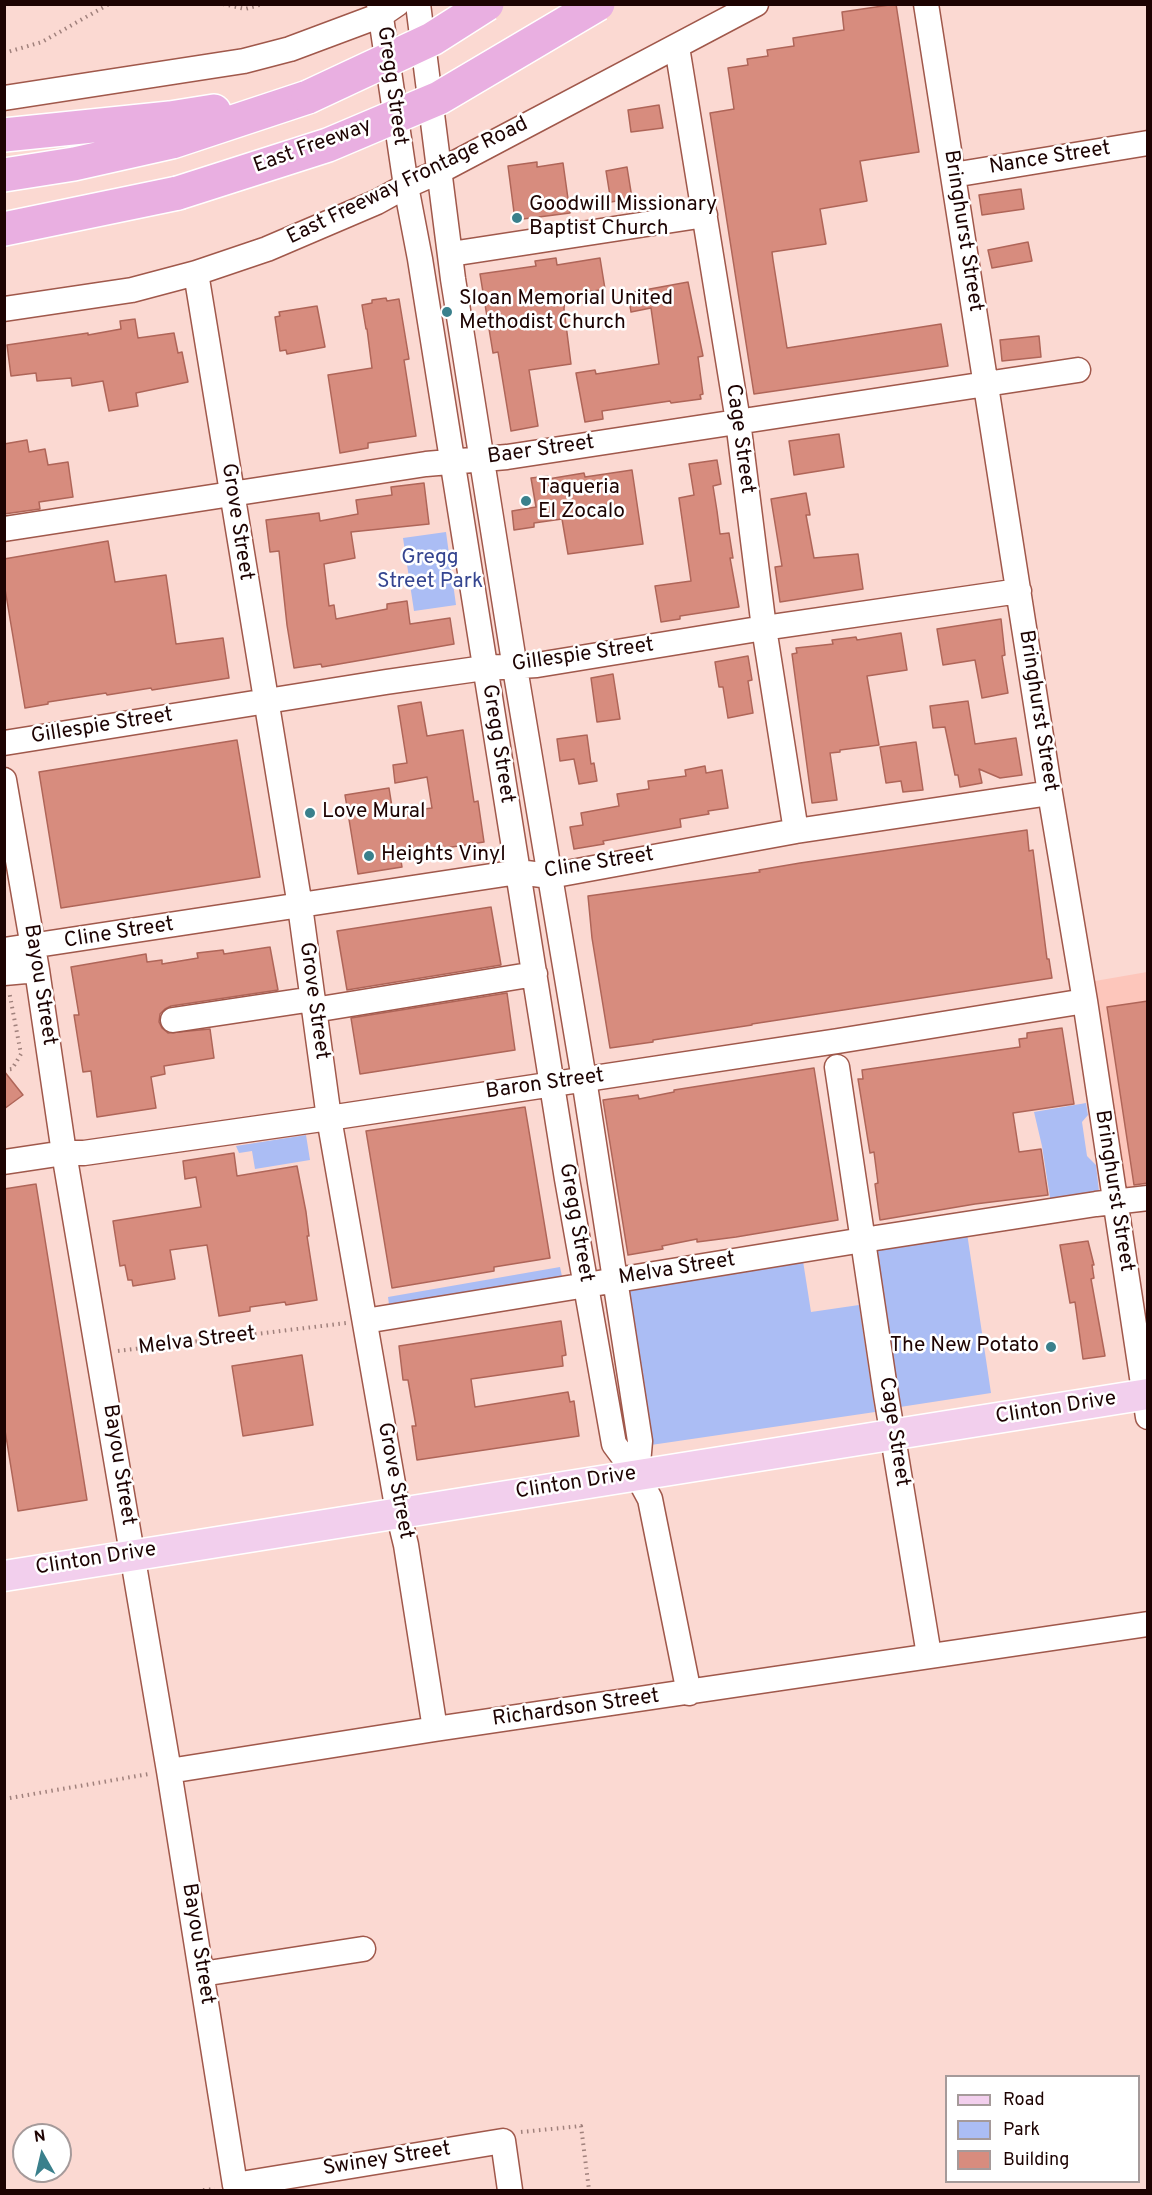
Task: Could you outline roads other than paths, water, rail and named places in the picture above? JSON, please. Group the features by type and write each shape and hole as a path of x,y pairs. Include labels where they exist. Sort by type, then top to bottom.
{"highway":[{"path":"4,175 74,164 171,130 308,97 432,39 487,4"},
{"name":"East Freeway","path":"4,229 178,193 328,145 439,98 598,4"},
{"path":"4,135 171,130"}],"main road":[{"name":"Clinton Drive","path":"4,1576 894,1434 1147,1402"}],"street":[{"name":"Gregg Street","path":"418,4 453,279 584,1079 640,1441 637,1475"},
{"name":"East Freeway Frontage Road","path":"4,309 132,290 196,273 267,249 377,202 440,171 756,4"},
{"name":"Bringhurst Street","path":"926,4 1147,1402"},
{"name":"Gregg Street","path":"386,8 406,186 420,259 484,668 614,1444 637,1475 650,1499 689,1693"},
{"path":"4,98 244,61 290,49 386,8"},
{"name":"Cage Street","path":"677,46 738,421 764,628 796,831"},
{"name":"Nance Street","path":"953,175 1148,143"},
{"path":"451,254 705,215"},
{"name":"Grove Street","path":"196,273 300,906 329,1118 398,1512 406,1545 435,1729"},
{"name":"Baer Street","path":"4,530 452,461 481,460 1078,370"},
{"name":"Gillespie Street","path":"4,743 484,668 515,668 764,628 1019,591"},
{"name":"Bayou Street","path":"4,780 35,958 64,1153 169,1771 235,2185"},
{"name":"Cline Street","path":"4,973 35,958 300,906 518,872 550,876 796,831 1050,792"},
{"name":"Cline Street","path":"4,950 35,958"},
{"path":"173,1020 535,974"},
{"name":"Baron Street","path":"4,1162 64,1153 84,1153 329,1118 1085,1001"},
{"name":"Cage Street","path":"837,1067 929,1655"},
{"name":"Melva Street","path":"365,1321 863,1240 1148,1198"},
{"name":"Richardson Street","path":"169,1771 435,1729 1148,1624"},
{"path":"202,1974 363,1949"},
{"name":"Swiney Street","path":"235,2185 503,2141 510,2190"}],"place":[{"name":"Goodwill Missionary Baptist Church","path":"517,218"},
{"name":"Sloan Memorial United Methodist Church","path":"447,312"},
{"name":"Taqueria El Zocalo","path":"526,501"},
{"name":"Love Mural","path":"310,813"},
{"name":"Heights Vinyl","path":"369,856"},
{"name":"The New Potato","path":"1051,1347"}],"park label":[{"name":"Gregg Street Park","path":"430,571"}]}
